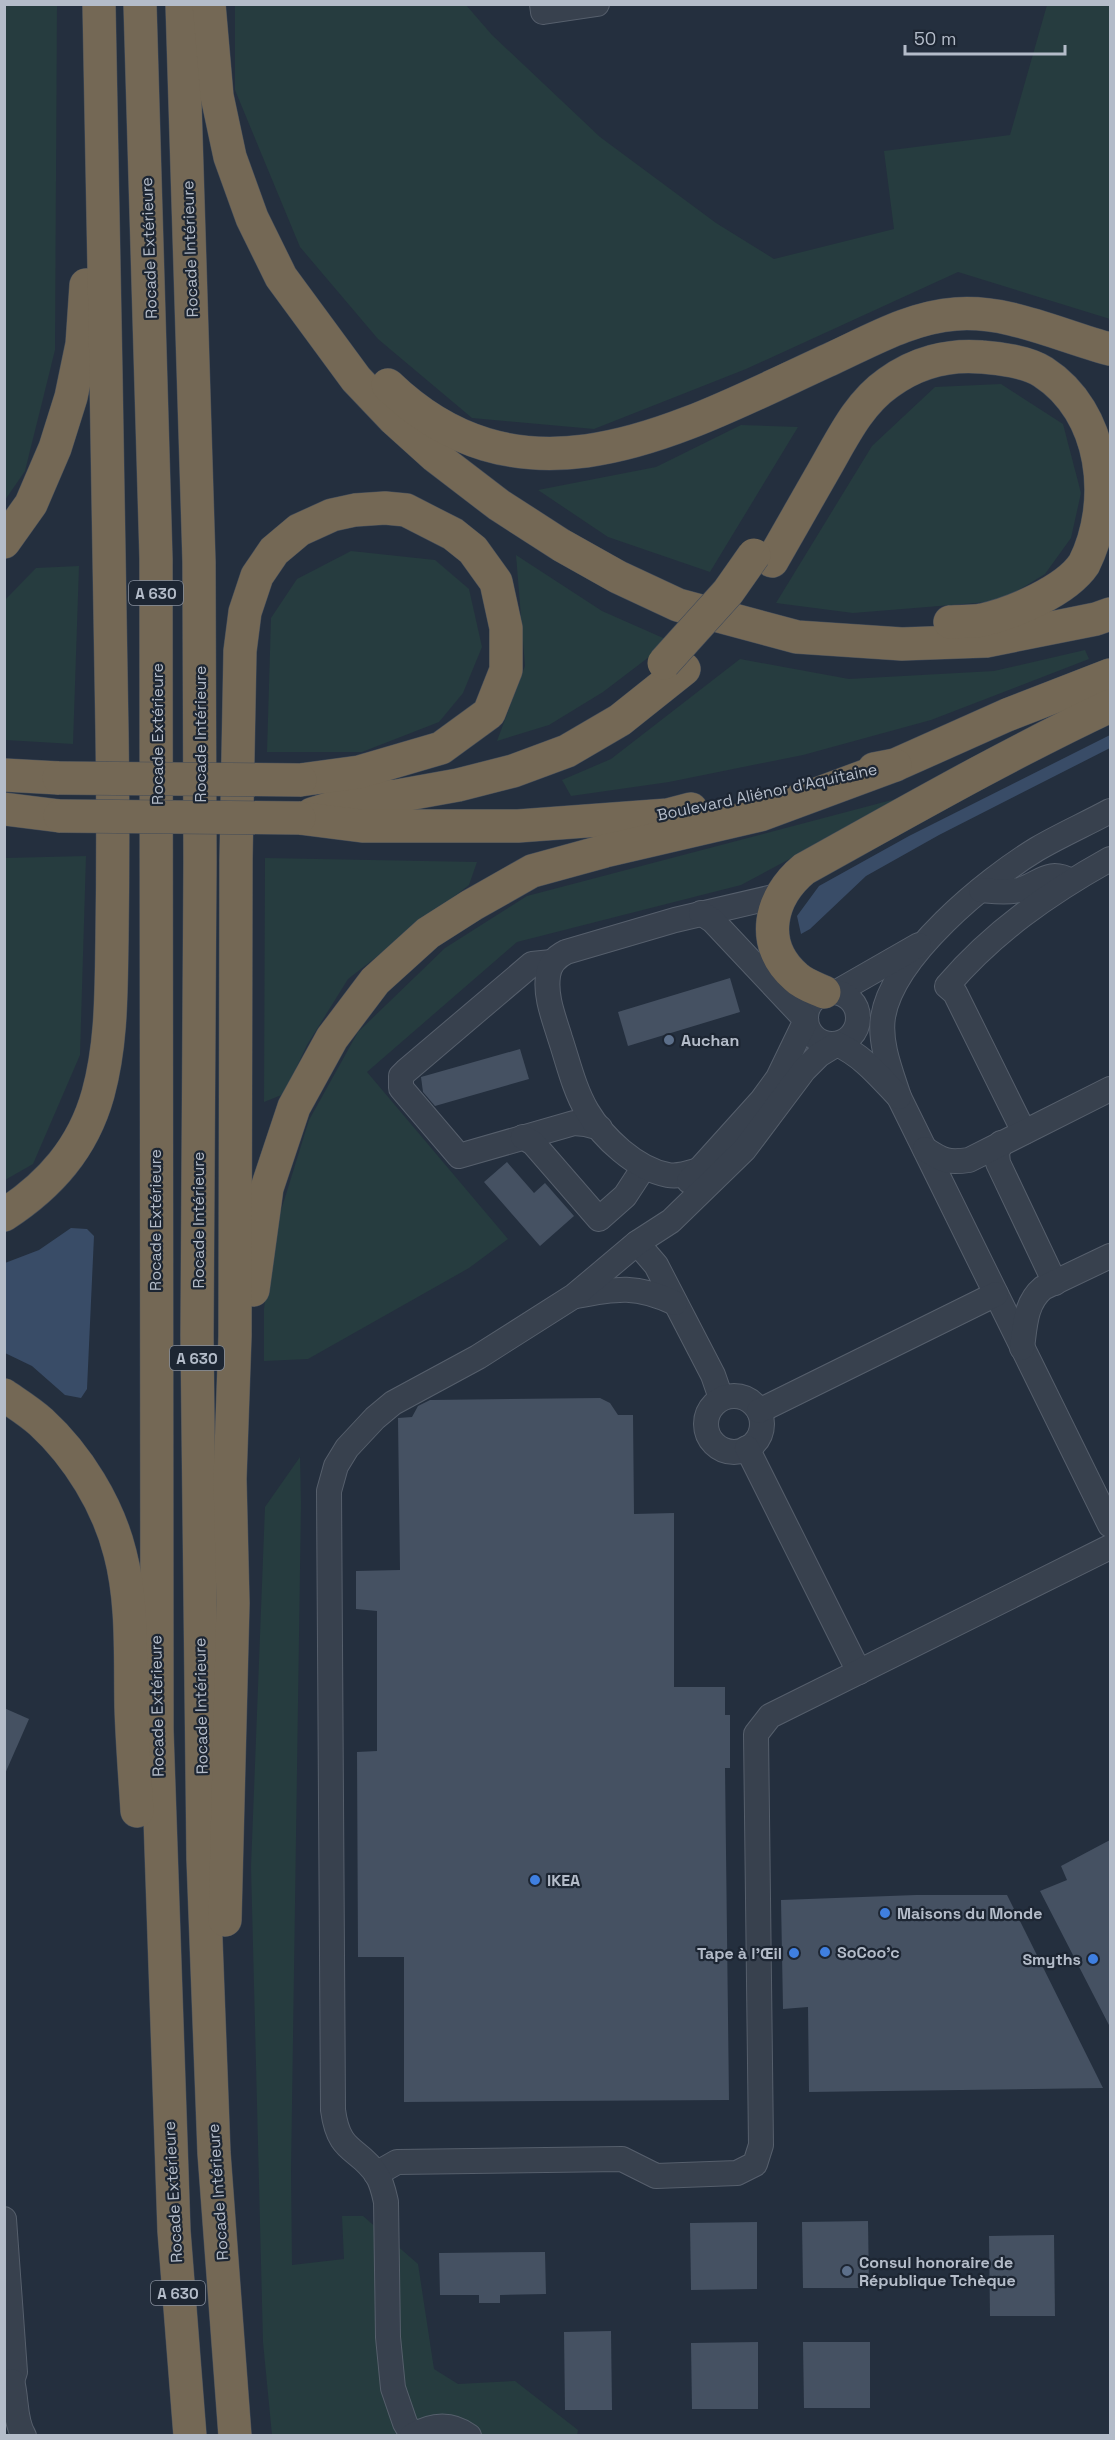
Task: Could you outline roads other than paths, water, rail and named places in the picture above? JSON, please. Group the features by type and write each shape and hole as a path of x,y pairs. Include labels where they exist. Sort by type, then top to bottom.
{"highway":[{"path":"4,1215 34,1195 62,1166 83,1134 97,1097 111,1020 113,865 111,598 99,4"},
{"name":"Rocade Extérieure","path":"140,4 156,559 156,1718 171,2151 180,2317 190,2436"},
{"name":"Rocade Intérieure","path":"182,4 199,562 200,874 197,1336 203,1859 214,2153 236,2436"},
{"path":"209,4 217,96 230,157 252,218 280,278 356,379 394,419 435,456 500,505 561,545 618,577 678,604 797,637 902,644 986,641 1110,614"},
{"path":"4,542 31,504 56,448 71,397 82,344 99,38"},
{"path":"280,278 408,404 451,432 505,451 550,455 592,451 638,441 693,422 910,323 956,314 1003,316 1099,346"},
{"path":"763,558 836,409 875,365 915,343 960,330 1002,331 1099,346"},
{"path":"4,820 60,816 299,818 361,800 458,785 513,771 567,751 620,720 674,666 729,592 763,558 854,417 886,384 922,363 966,355 1002,358 1042,371 1074,399 1095,431 1105,482 1103,524 1083,566 1055,591 1021,607 981,620 899,625 797,637"},
{"path":"214,2153 227,1860 232,1603 230,1479 235,1312 236,860 240,651 245,612 257,576 274,551 298,530 332,515 355,510 385,508 406,510 453,534 473,550 496,582 506,628 506,670 489,713 441,748 359,772 300,780"},
{"path":"4,775 59,778 300,780 360,785 393,781 452,770 505,755 558,734 674,666"},
{"name":"Boulevard Aliénor d'Aquitaine","path":"299,818 362,826 518,826 668,815 758,792 895,765 1007,715 1110,675"},
{"path":"831,992 796,978 781,960 774,942 772,919 789,881 804,868 1034,744 1110,706"},
{"path":"232,1603 244,1479 255,1274 267,1188 294,1107 332,1038 375,981 428,933 532,871 605,851 760,815 895,765"},
{"path":"4,809 60,816"},
{"path":"4,1395 41,1421 66,1449 91,1485 107,1515 120,1553 130,1633 132,1729 140,1858 171,2151"}],"street":[{"path":"542,4 543,12 597,4"},
{"path":"1110,811 1037,849 981,890 923,943 890,993 883,1018 886,1056 898,1097 1110,1525"},
{"path":"1024,1132 955,993 947,986 966,963 1006,926 1071,881 1110,859"},
{"path":"981,890 1016,891 1047,876 1060,875 1071,881"},
{"path":"600,1128 574,1124 459,1156 405,1094 401,1088 401,1076 532,964 552,962 566,952 701,913 782,895"},
{"path":"701,913 713,921 806,1020 813,1036 828,1044 837,1044 853,1052 866,1062 898,1097"},
{"path":"637,1243 762,1100 778,1078 806,1020 810,1003 923,943"},
{"path":"552,962 548,974 547,995 587,1112 618,1146 644,1167 668,1175 684,1175 699,1170"},
{"path":"469,2436 453,2427 439,2426 424,2428 412,2435 405,2423 393,2388 388,2337 386,2202 383,2188 376,2174 340,2139 333,2110 329,1491 336,1466 347,1448 375,1418 393,1403 478,1357 574,1296 637,1243 672,1221 708,1188 744,1150 804,1070 819,1055 852,1034 858,1018 857,1009 846,995 831,992"},
{"path":"925,1149 941,1160 953,1162 969,1160 1110,1089"},
{"path":"523,1137 533,1143 599,1219 625,1196 644,1167"},
{"path":"1001,1143 997,1153 998,1163 1055,1283"},
{"path":"637,1243 656,1266 713,1375 722,1398"},
{"path":"1022,1348 1026,1316 1034,1296 1110,1256"},
{"path":"574,1296 611,1289 641,1290 675,1303"},
{"path":"759,1411 996,1294"},
{"path":"739,1396 754,1404 759,1411 761,1428 759,1436 747,1448 730,1452 715,1444 700,1443 706,1429 708,1411 722,1398 739,1396"},
{"path":"747,1448 859,1672"},
{"path":"376,2174 397,2162 622,2159 656,2176 737,2174 755,2164 761,2145 756,1734 770,1716 1110,1546"},
{"path":"4,2219 15,2372 8,2383 17,2397 19,2425 24,2436"}],"water":[{"path":"1110,735 1110,748 939,835 866,876 810,929 801,934 797,916 819,886 909,836"},
{"path":"71,1228 87,1229 94,1236 87,1389 81,1398 65,1395 32,1366 5,1353 5,1263 39,1250"}],"place":[{"name":"Auchan","path":"669,1040"},
{"name":"IKEA","path":"535,1880"},
{"name":"Maisons du Monde","path":"885,1913"},
{"name":"SoCoo'c","path":"825,1952"},
{"name":"Tape à l'Œil","path":"794,1953"},
{"name":"Smyths","path":"1093,1959"},
{"name":"Consul honoraire de République Tchèque","path":"847,2271"}]}
